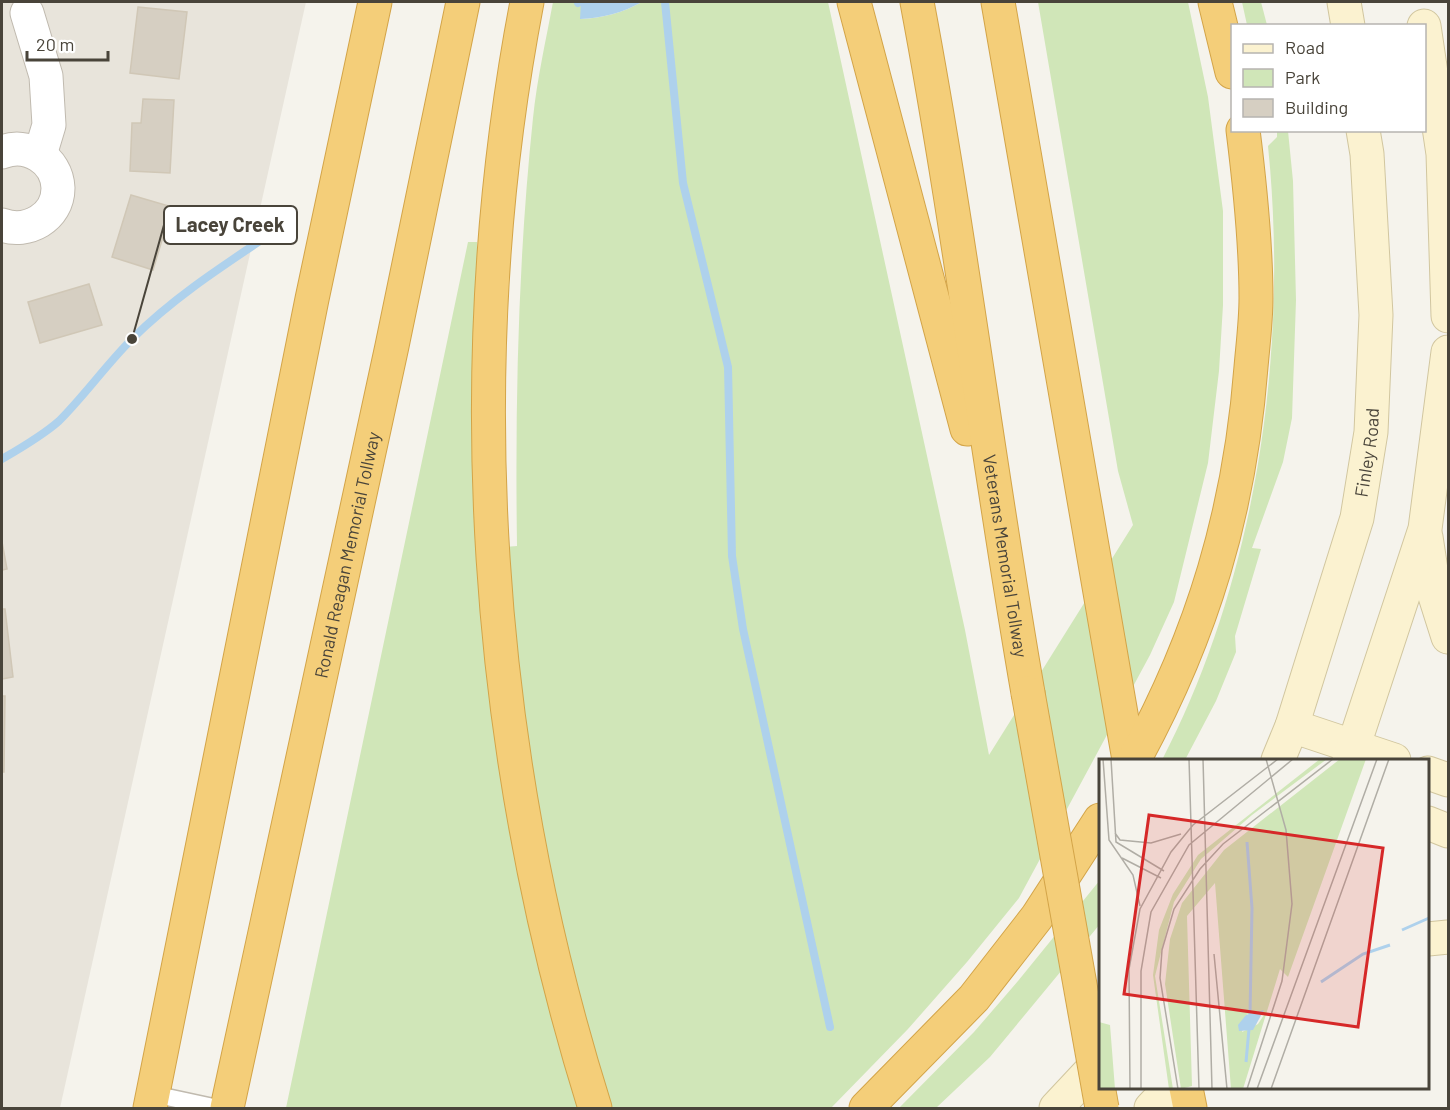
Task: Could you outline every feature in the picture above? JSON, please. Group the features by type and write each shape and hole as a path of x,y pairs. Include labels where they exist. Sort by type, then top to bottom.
{"highway":[{"path":"151,1101 310,310 375,2"},
{"name":"Ronald Reagan Memorial Tollway","path":"227,1108 464,2"},
{"path":"527,2 518,49 496,216 488,412 489,481 504,688 527,840 559,983 595,1108"},
{"path":"854,2 1011,592"},
{"name":"Veterans Memorial Tollway","path":"917,2 936,100 1011,592 1102,1108"},
{"path":"998,2 1131,759"},
{"path":"1215,2 1231,64"},
{"path":"1131,759 1194,633 1220,557 1238,477 1249,390 1256,300 1253,209 1243,132"},
{"path":"866,1108 974,998 1037,917 1099,823"},
{"path":"1186,1089 1190,1108"}],"main road":[{"path":"1344,2 1348,24"},
{"path":"1421,2 1424,24"},
{"path":"1426,39 1443,154 1449,316"},
{"name":"Finley Road","path":"1278,759 1292,726 1357,518 1371,432 1376,315 1363,132"},
{"path":"1352,754 1425,529 1449,352"},
{"path":"1425,529 1435,596 1449,637"},
{"path":"1292,726 1352,754 1387,759"},
{"path":"1429,773 1449,780"},
{"path":"1429,823 1449,831"},
{"path":"1429,939 1449,937"},
{"path":"1056,1108 1099,1063"},
{"path":"1151,1108 1169,1089"}],"street":[{"path":"22,13 46,76 49,125 40,155"},
{"path":"2,152 18,148 31,150 40,155 49,164 58,188 53,206 43,218 29,227 2,225"}],"lane":[{"path":"151,1101 218,1108"}],"shaded area":[{"path":"2,2 306,2 60,1108 2,1108"}],"green space":[{"path":"553,2 581,2 581,19 612,14 642,2 828,2 965,630 989,755 1133,525 1118,471 1038,2 1188,2 1208,97 1223,211 1223,305 1219,371 1208,463 1174,602 1150,655 1019,898 908,1029 831,1108 286,1108 468,242 477,242 477,549 517,546 517,385 524,225 535,103"},
{"path":"1242,2 1261,2 1267,24 1247,24"},
{"path":"1277,132 1288,132 1293,181 1296,300 1292,418 1283,462 1252,548 1261,549 1235,636 1236,652 1216,701 1186,759 1162,759 1195,689 1222,616 1243,539 1258,461 1269,382 1274,302 1273,223 1268,146 1277,137"},
{"path":"1099,881 1099,925 990,1057 936,1108 899,1108 974,1032"}],"water":[{"path":"581,2 642,2 612,14 580,19"}],"building":[{"path":"138,7 187,12 179,79 130,73"},
{"path":"143,99 174,100 170,173 130,171 132,123 141,123"},
{"path":"131,195 172,207 153,270 112,257"},
{"path":"89,284 102,325 40,343 28,302"},
{"path":"2,542 7,569 2,570"},
{"path":"2,609 5,609 13,677 2,679"},
{"path":"2,696 5,696 4,772 2,772"}],"waterway":[{"path":"665,2 683,183 728,367 732,556 743,629 830,1027"},
{"path":"2,459 39,437 59,421 122,349 177,299 260,241"}],"place":[{"name":"Lacey Creek","path":"132,339"}]}
